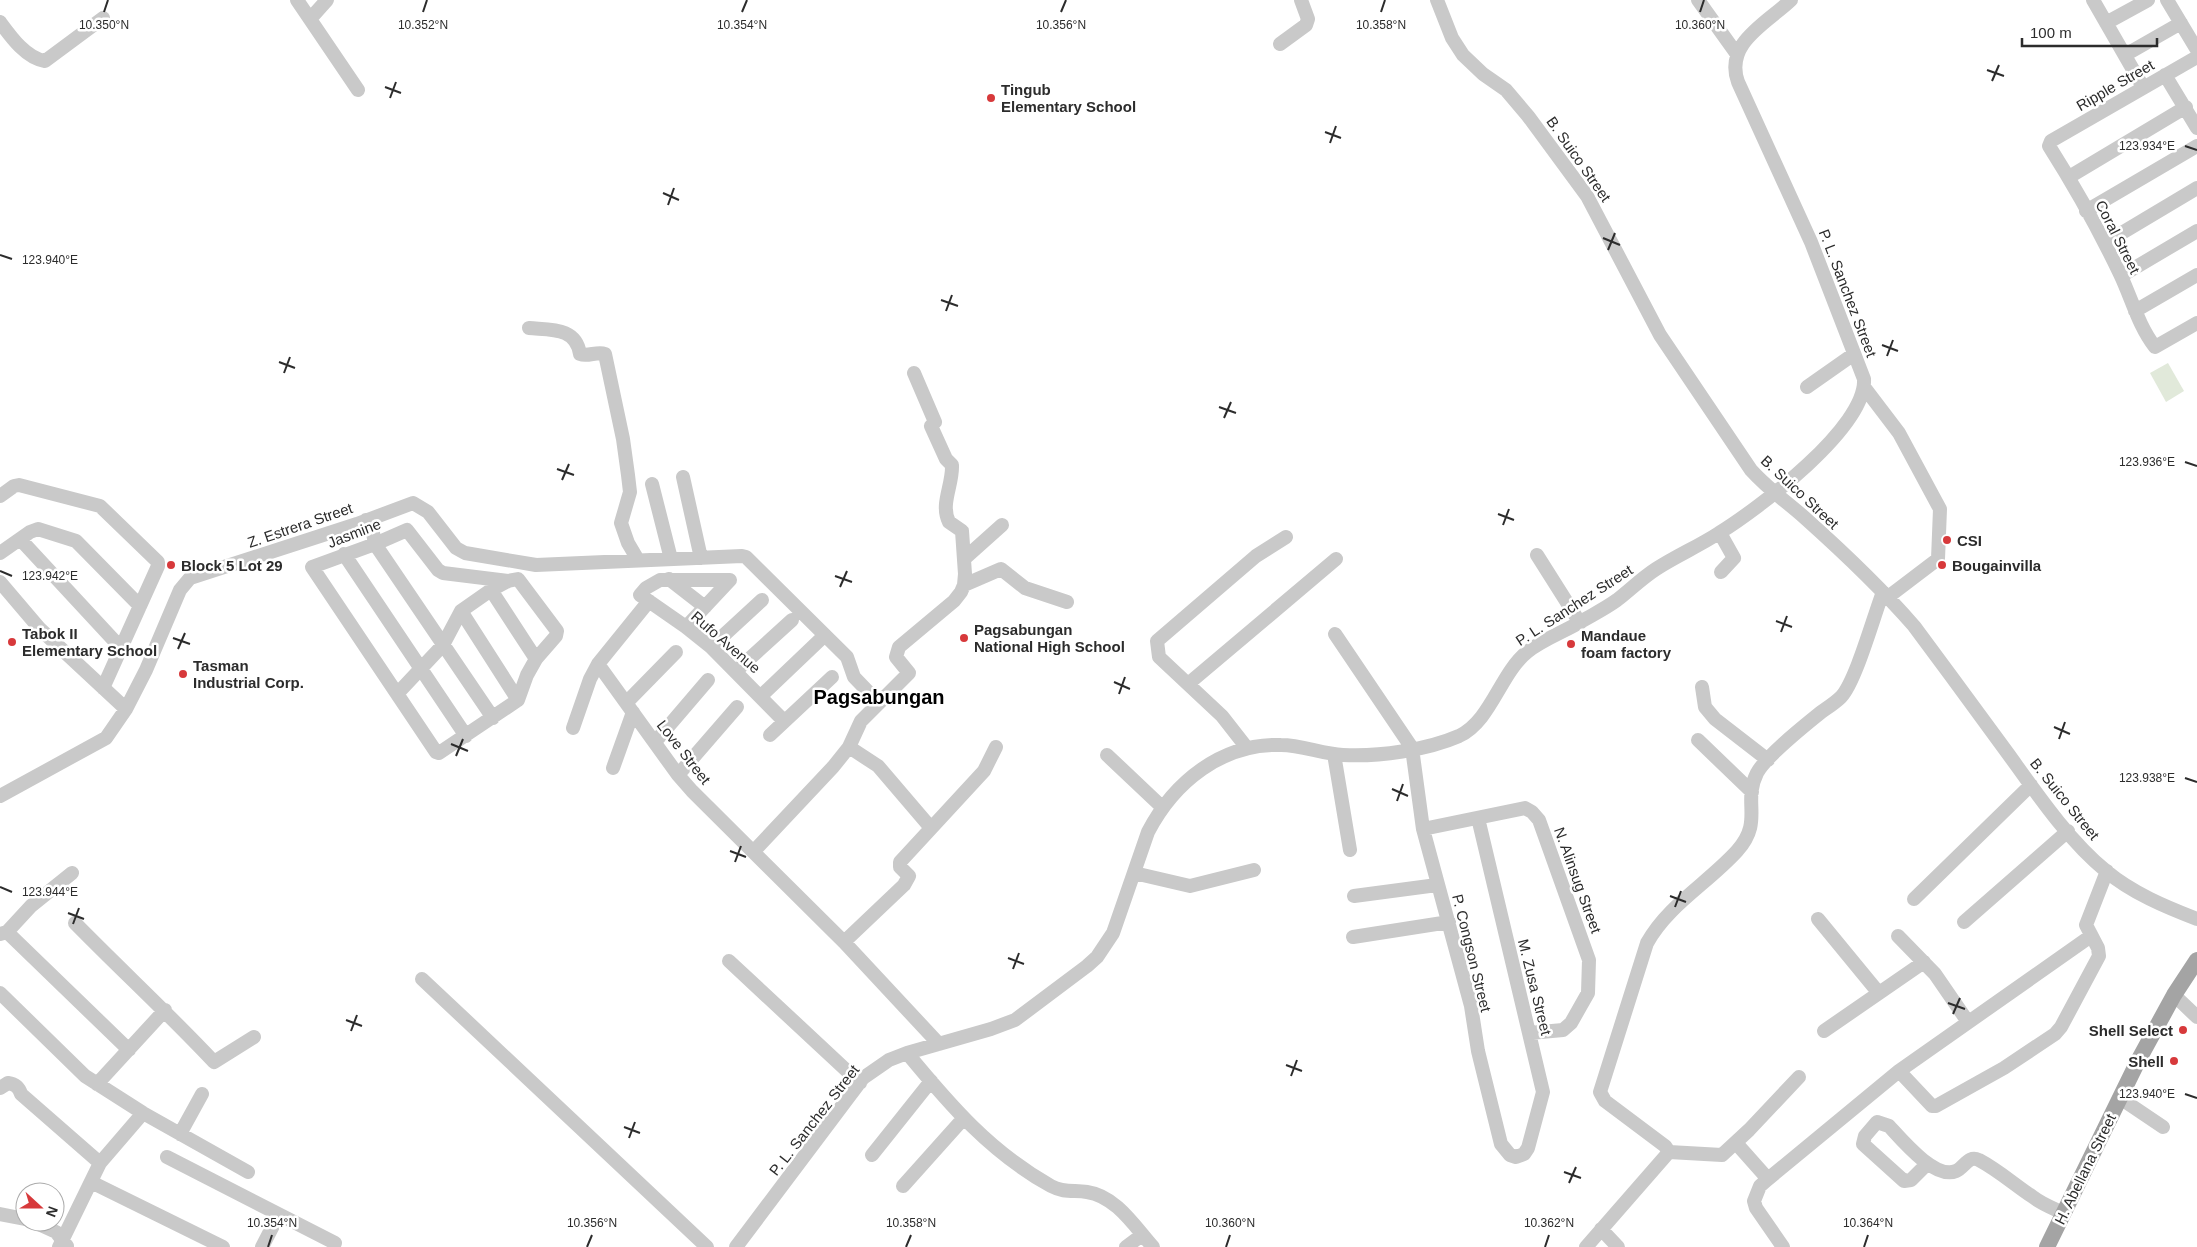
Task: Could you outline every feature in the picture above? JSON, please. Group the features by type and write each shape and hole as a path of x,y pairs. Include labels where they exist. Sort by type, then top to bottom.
{"main road":[{"name":"H. Abellana Street","path":"2047,1247 2120,1098 2174,995 2197,960"}],"street":[{"path":"297,0 358,90"},
{"path":"310,19 327,0"},
{"path":"1280,44 1306,25 1308,20 1301,0"},
{"name":"B. Suico Street","path":"1437,0 1452,38 1463,55 1483,74 1506,90 1568,168 1594,207 1660,335 1751,470 1885,594 1914,626 2031,785 2068,831 2107,872 2156,902 2197,919"},
{"path":"1698,0 1736,53 1746,39 1791,0"},
{"path":"2093,0 2143,87"},
{"path":"2106,23 2148,0"},
{"path":"2167,0 2197,50"},
{"path":"0,22 25,51 44,61 103,18"},
{"path":"2125,55 2181,23"},
{"name":"P. L. Sanchez Street","path":"736,1247 860,1083 889,1060 1015,1020 1097,957 1113,933 1148,832 1162,808 1180,787 1208,765 1236,751 1247,748 1282,745 1334,754 1384,754 1449,740 1471,728 1519,659 1536,646 1580,623 1615,601 1656,569 1720,533 1775,494 1808,464 1851,417 1864,387 1864,379 1811,242 1738,82 1734,67 1736,53"},
{"name":"Ripple Street","path":"2049,143 2197,57"},
{"path":"2165,75 2197,128"},
{"path":"2068,177 2186,107"},
{"name":"Coral Street","path":"2049,143 2104,243 2121,276 2138,320 2155,347 2197,323"},
{"path":"2086,210 2197,146"},
{"path":"2104,243 2197,188"},
{"path":"2121,276 2197,231"},
{"path":"2136,311 2197,275"},
{"path":"529,328 566,332 575,338 580,354 605,354 623,439 630,492 621,523 628,544 638,560 746,557 847,657 854,677 878,703"},
{"path":"1807,387 1854,354"},
{"path":"754,851 833,767 849,747 862,721 909,673 896,657 899,647 954,601 964,585 962,531 949,522 945,506 953,475 952,465 946,459 931,426 935,422 914,373"},
{"path":"1669,1152 1665,1146 1605,1101 1601,1097 1600,1092 1647,943 1654,930 1684,898 1737,851 1748,835 1753,824 1752,792 1757,774 1768,760 1813,719 1841,697 1850,682 1885,594 1938,559 1940,509 1899,433 1864,387"},
{"path":"683,478 701,558"},
{"path":"652,484 672,559"},
{"path":"0,496 14,486 24,485 104,508 158,562 158,566 103,688"},
{"name":"Z. Estrera Street","path":"0,796 106,738 126,708 146,670 180,590 190,578 362,522 413,503 428,512 456,548 465,553 536,565 638,560"},
{"path":"362,522 365,537 374,542 493,718"},
{"path":"964,559 1002,525"},
{"path":"0,553 30,532 38,530 76,541 140,606"},
{"name":"Jasmine","path":"397,694 312,567 407,530 438,570 443,573 513,580"},
{"path":"1720,533 1734,558 1721,572"},
{"path":"1247,748 1222,716 1159,657 1156,641 1256,556 1286,538"},
{"path":"20,539 121,648"},
{"path":"344,554 466,736"},
{"path":"1537,555 1580,623"},
{"path":"1188,684 1336,559"},
{"path":"964,585 1002,570 1024,588 1067,602"},
{"path":"669,578 705,607"},
{"path":"573,728 590,679 598,664 654,583 669,578 728,579 730,582 686,627"},
{"path":"513,580 557,631 556,636 536,659 527,675 518,700 441,753 436,752 397,694 422,670 443,645 461,610 491,590 513,580"},
{"path":"0,582 40,629 126,708"},
{"path":"491,590 536,659"},
{"name":"Rufo Avenue","path":"644,598 711,647 784,721"},
{"path":"711,647 762,600"},
{"path":"461,610 518,700"},
{"path":"736,671 792,620"},
{"path":"1335,634 1412,748"},
{"path":"761,696 825,635"},
{"path":"613,768 630,707 676,652"},
{"name":"Love Street","path":"598,664 678,775 844,942 940,1044"},
{"path":"770,735 832,677"},
{"path":"655,742 708,680"},
{"path":"1702,687 1705,707 1715,719 1768,760"},
{"path":"678,775 737,707"},
{"path":"1698,740 1752,792"},
{"path":"849,747 878,766 931,828"},
{"path":"844,942 904,886 909,876 900,867 899,863 984,771 996,747"},
{"name":"P. Congson Street","path":"1412,748 1423,829 1471,1006 1478,1051 1501,1144 1510,1155 1516,1157"},
{"path":"1334,754 1350,850"},
{"path":"1107,755 1162,808"},
{"path":"1914,898 2031,785"},
{"name":"N. Alinsug Street","path":"1423,829 1525,808 1532,812 1539,820 1589,960 1588,993 1571,1023 1563,1030 1530,1033"},
{"name":"M. Zusa Street","path":"1478,818 1543,1092 1528,1148 1524,1154 1516,1157"},
{"path":"1964,922 2068,831"},
{"path":"1134,872 1190,886 1254,870"},
{"path":"1899,1071 1932,1106 1936,1106 2004,1068 2055,1034 2061,1027 2099,956 2098,948 2086,925 2107,872"},
{"path":"72,873 31,906 3,933 129,1050"},
{"path":"1354,896 1437,885"},
{"path":"1818,919 1878,992"},
{"path":"1353,937 1449,922"},
{"path":"75,923 116,966 165,1010 214,1062 254,1037"},
{"path":"1898,936 1935,974 1968,1022"},
{"path":"1783,1247 1756,1208 1754,1201 1758,1190 1768,1179 1899,1071 2091,936"},
{"path":"729,961 860,1083"},
{"path":"1824,1030 1924,962"},
{"path":"422,979 707,1247"},
{"path":"0,993 85,1076 143,1113 248,1172"},
{"path":"2174,995 2197,1017"},
{"path":"97,1084 165,1010"},
{"path":"907,1053 963,1119 992,1144 1051,1186 1063,1191 1087,1192 1103,1196 1117,1206 1153,1247"},
{"path":"1669,1152 1722,1155 1736,1143 1799,1077"},
{"path":"872,1155 931,1081"},
{"path":"0,1088 8,1083 14,1084 19,1088 21,1094 100,1163"},
{"path":"180,1134 202,1094"},
{"path":"2120,1098 2163,1126"},
{"path":"63,1245 100,1163 143,1113"},
{"path":"903,1186 963,1119"},
{"path":"1926,1164 1911,1180 1904,1181 1864,1144 1865,1136 1877,1122 1889,1126 1926,1164 1948,1172 1957,1171 1970,1159 1976,1159 2034,1198 2064,1213"},
{"path":"1736,1143 1768,1179"},
{"path":"1586,1247 1669,1152"},
{"path":"167,1157 278,1216 335,1243"},
{"path":"91,1182 222,1247"},
{"path":"0,1214 15,1217"},
{"path":"262,1247 278,1216"},
{"path":"1602,1229 1618,1247"},
{"path":"56,1232 63,1245"},
{"path":"1126,1247 1142,1236"}],"green space":[{"path":"2168,363 2184,391 2166,402 2150,373"}],"place":[{"name":"Tingub Elementary School","path":"991,98"},
{"name":"CSI","path":"1947,540"},
{"name":"Block 5 Lot 29","path":"171,565"},
{"name":"Bougainvilla","path":"1942,565"},
{"name":"Pagsabungan National High School","path":"964,638"},
{"name":"Tabok II Elementary School","path":"12,642"},
{"name":"Mandaue foam factory","path":"1571,644"},
{"name":"Tasman Industrial Corp.","path":"183,674"},
{"name":"Shell Select","path":"2183,1030"},
{"name":"Shell","path":"2174,1061"}],"district":[{"name":"Pagsabungan","path":"879,697"}]}
